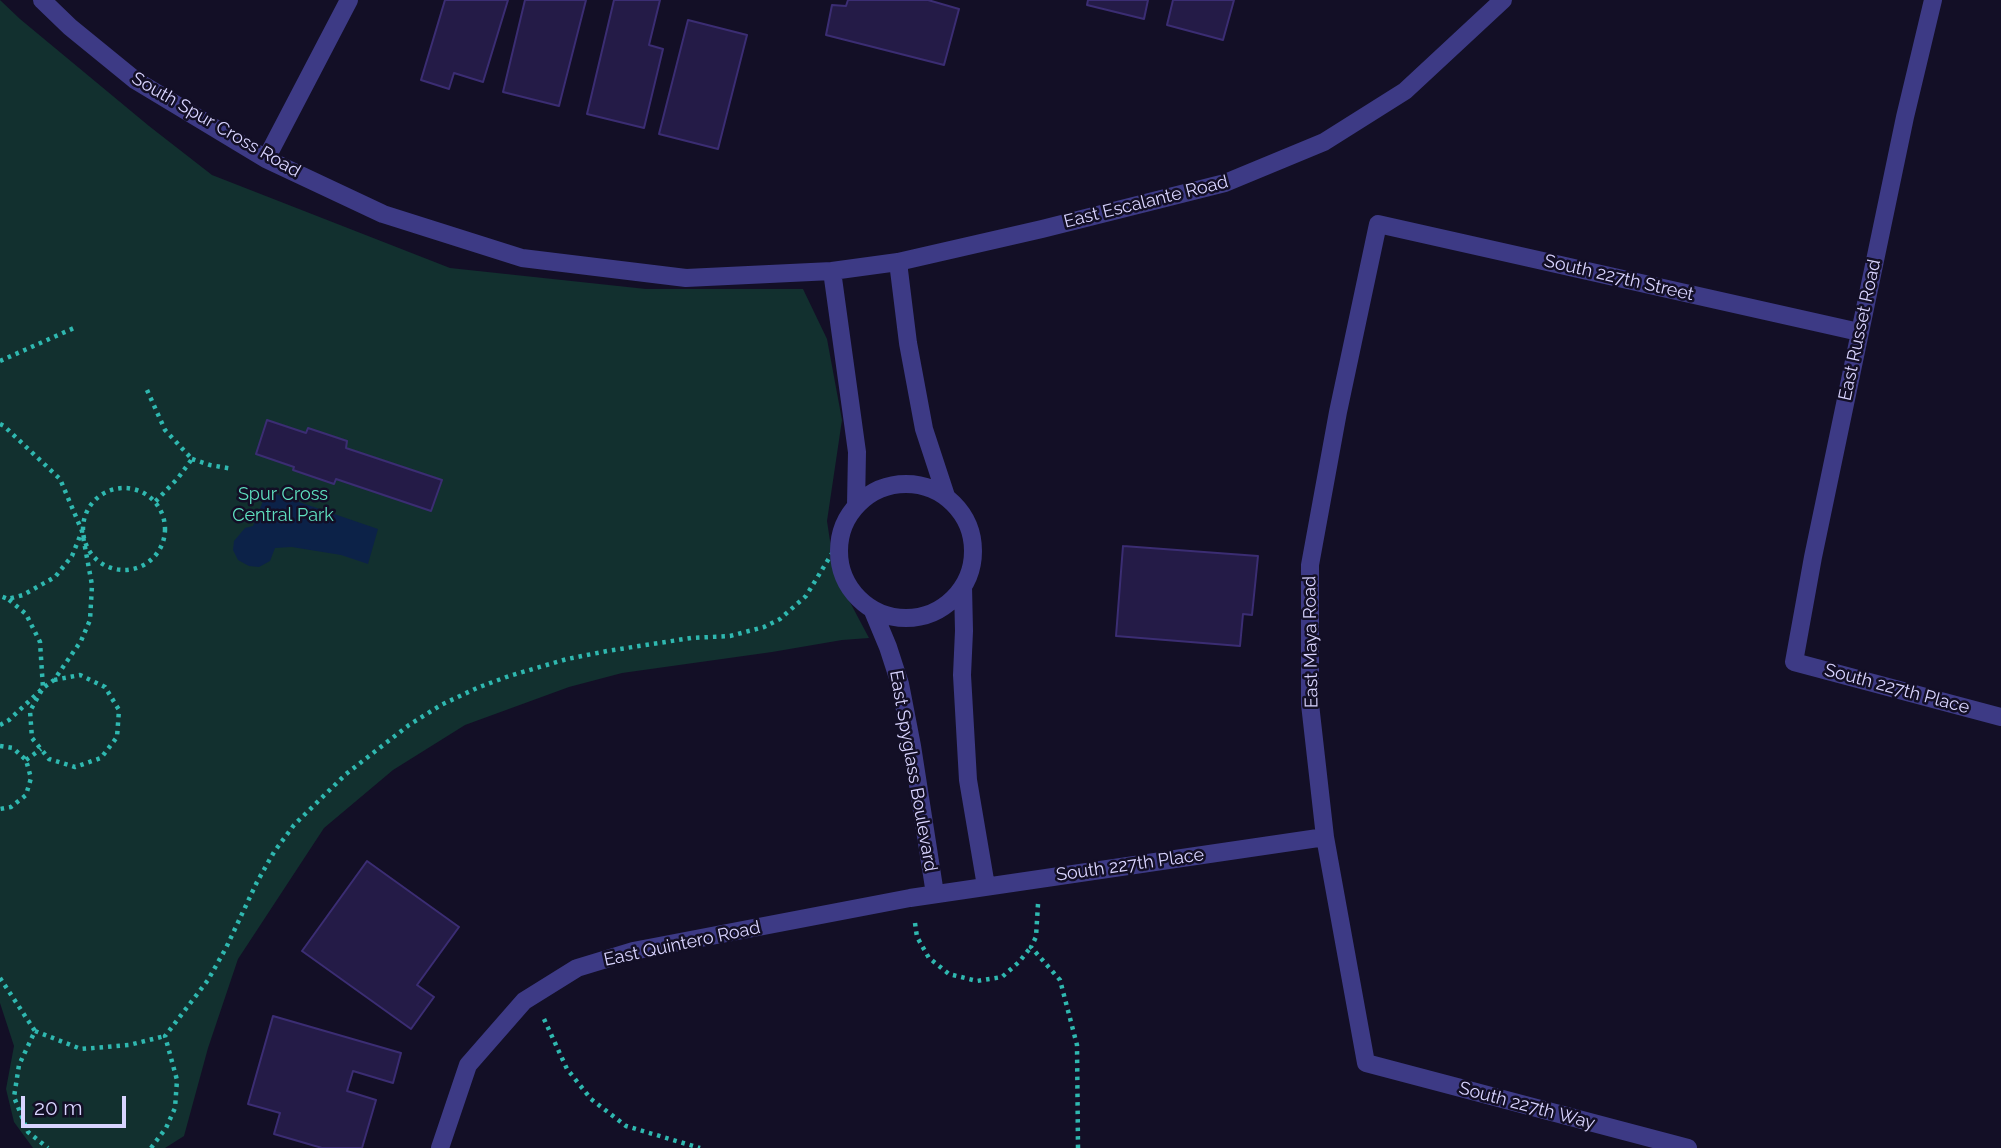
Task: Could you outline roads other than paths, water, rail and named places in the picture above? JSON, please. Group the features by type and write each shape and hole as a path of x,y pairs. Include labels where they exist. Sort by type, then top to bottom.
{"street":[{"name":"South Spur Cross Road","path":"42,0 70,27 135,80 266,159 383,214 522,258 686,278 832,271 862,267"},
{"path":"266,159 349,0"},
{"name":"East Escalante Road","path":"862,267 898,262 1042,229 1225,183 1324,142 1405,91 1503,0"},
{"name":"East Russet Road","path":"1794,662 1859,332 1933,0"},
{"name":"South 227th Street","path":"1378,224 1859,332"},
{"name":"East Maya Road","path":"1366,1063 1325,837 1310,704 1310,565 1338,412 1378,224"},
{"path":"898,262 908,343 924,429 946,496"},
{"path":"832,271 858,452 856,505"},
{"path":"856,505 872,493 890,485 928,487 946,496 960,511 969,528 973,547 971,568 963,586 950,602 933,613 913,619 893,618 873,611"},
{"name":"East Spyglass Boulevard","path":"856,505 845,522 839,542 839,562 845,582 857,598 873,611 900,684 935,894"},
{"path":"963,586 962,675 968,780 986,886"},
{"name":"South 227th Place","path":"1794,662 2001,717"},
{"name":"South 227th Place","path":"935,894 1325,837"},
{"name":"East Quintero Road","path":"440,1148 468,1065 524,1001 577,968 633,951 935,894"},
{"name":"South 227th Way","path":"1366,1063 1688,1148"}],"water":[{"path":"267,491 378,529 368,564 341,555 292,547 275,548 270,561 259,567 249,566 238,560 233,550 234,541 245,528 253,526"}],"park label":[{"name":"Spur Cross Central Park","path":"283,505"}]}
